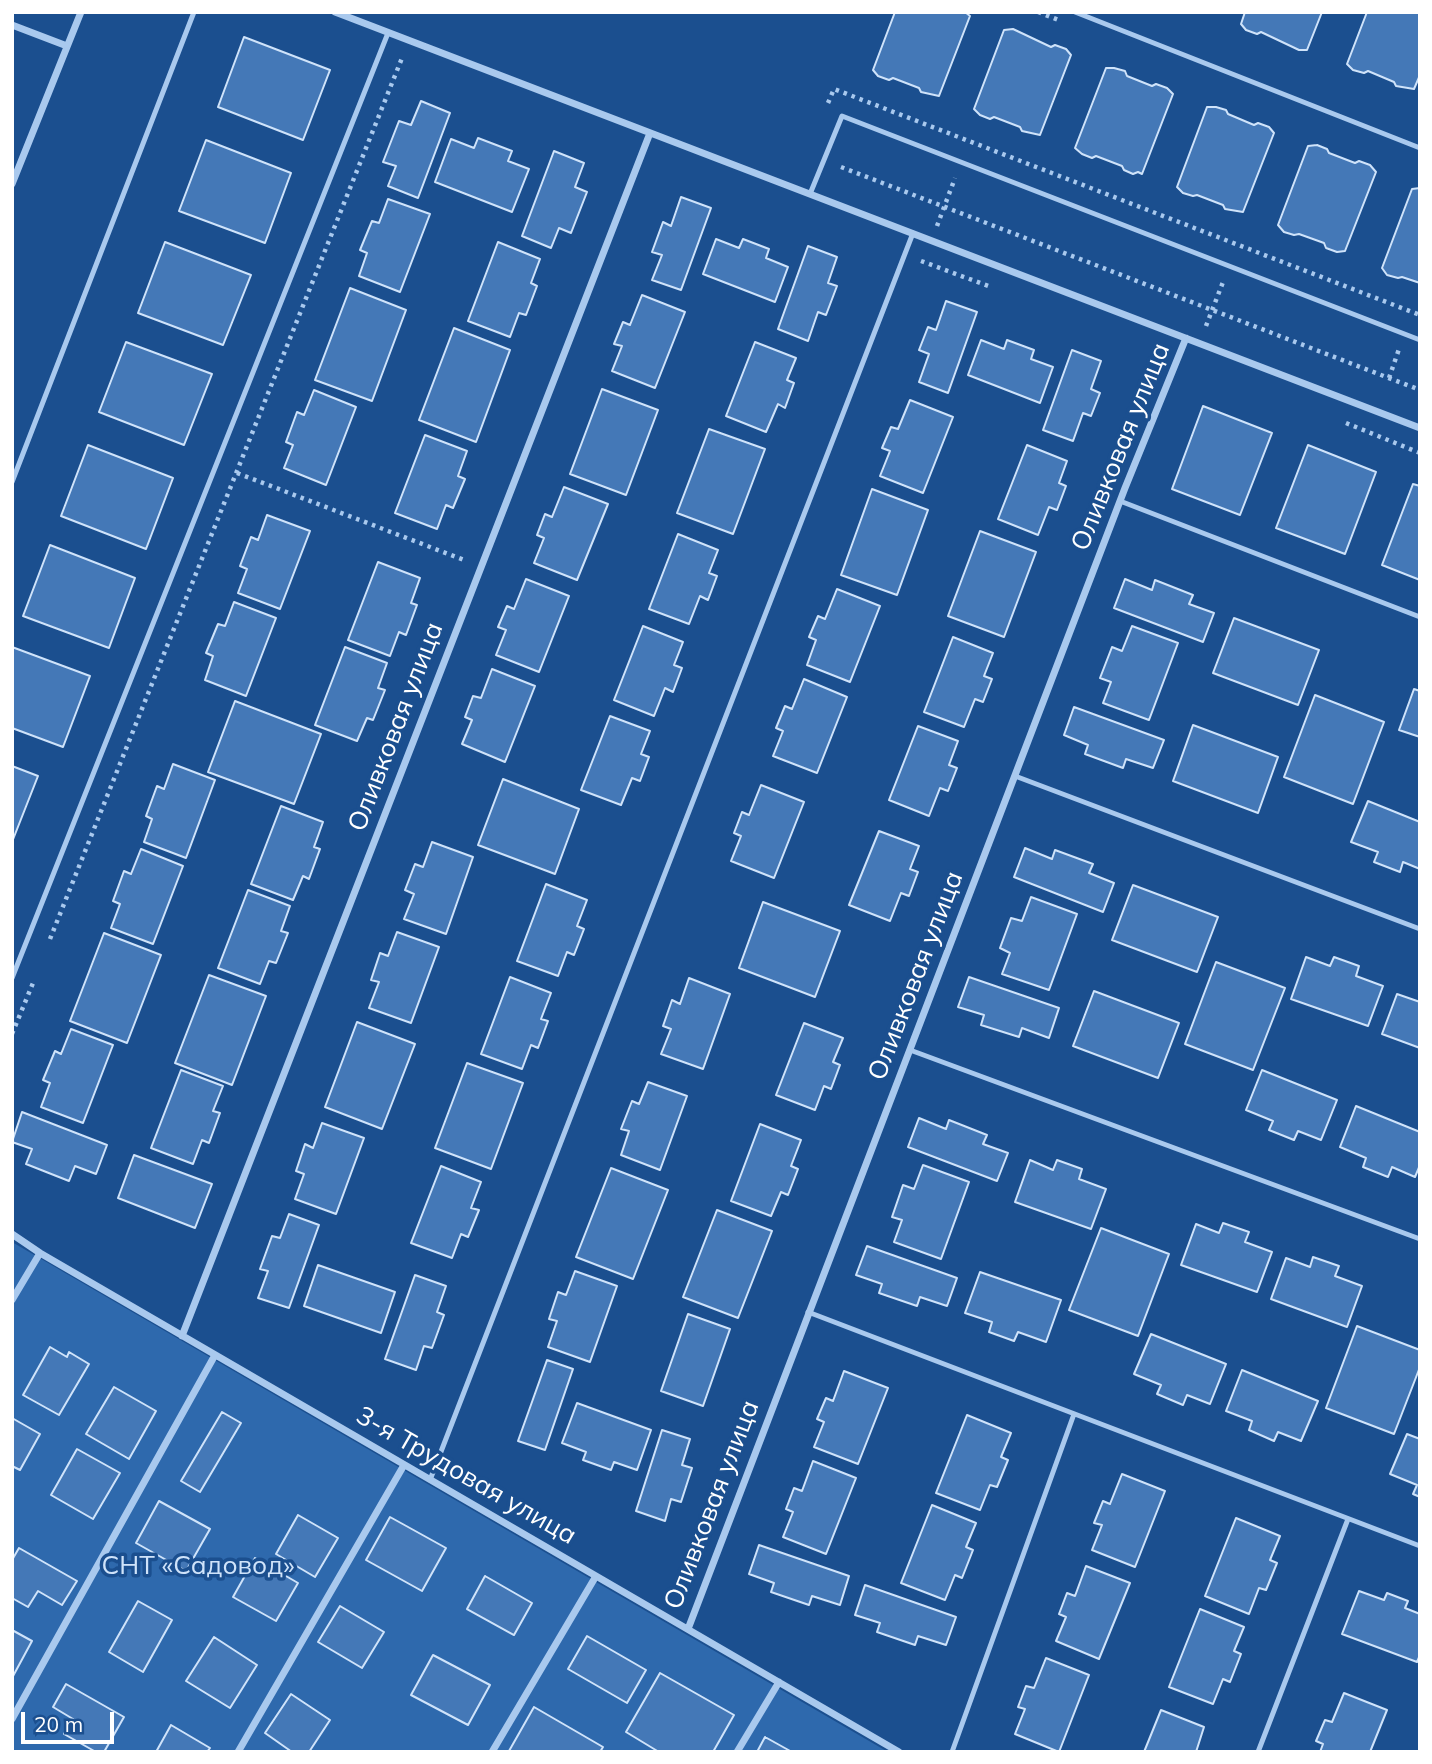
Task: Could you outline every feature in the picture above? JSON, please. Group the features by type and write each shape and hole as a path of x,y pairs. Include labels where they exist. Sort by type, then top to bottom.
{"street":[{"path":"12,184 81,12"},
{"name":"Оливковая улица","path":"335,12 1420,428"},
{"path":"12,25 67,46"},
{"name":"Оливковая улица","path":"182,1336 650,133"},
{"name":"Оливковая улица","path":"688,1629 1120,501 1186,338"},
{"name":"3-я Трудовая улица","path":"12,1234 40,1254 899,1752"},
{"path":"12,1300 40,1254"},
{"path":"12,1719 215,1355"},
{"path":"238,1752 404,1465"},
{"path":"492,1752 596,1576"},
{"path":"737,1752 779,1682"}],"lane":[{"path":"12,482 194,12"},
{"path":"1075,12 1420,148"},
{"path":"12,978 388,33"},
{"path":"810,194 842,116 1420,340"},
{"path":"430,1480 913,233"},
{"path":"1120,501 1420,617"},
{"path":"1015,776 1420,929"},
{"path":"910,1050 1420,1239"},
{"path":"808,1312 1420,1546"},
{"path":"952,1752 1074,1414"},
{"path":"1258,1752 1348,1519"}],"path":[{"path":"48,945 402,58"},
{"path":"824,161 1420,390"},
{"path":"905,254 1000,290"},
{"path":"1344,422 1420,453"},
{"path":"216,465 481,566"},
{"path":"12,1034 38,970"}],"green space":[{"name":"СНТ «Садовод»","path":"12,1242 888,1752 12,1752"}],"building":[{"path":"895,12 965,12 970,16 939,96 921,92 919,88 893,78 889,80 878,76 873,70"},
{"path":"1245,12 1322,12 1307,50 1299,50 1261,32 1257,34 1246,30 1241,24"},
{"path":"1367,12 1420,12 1420,75 1414,89 1396,86 1394,82 1368,71 1364,73 1353,70 1347,64"},
{"path":"1013,29 1051,47 1055,45 1066,49 1071,55 1040,135 1022,131 1020,127 994,117 990,119 974,109 1004,30"},
{"path":"244,37 330,70 303,140 218,107"},
{"path":"1106,68 1125,71 1127,76 1152,86 1156,84 1167,88 1173,94 1142,174 1133,174 1122,166 1096,156 1092,158 1075,148"},
{"path":"421,101 450,113 418,198 388,186 396,166 383,162 399,121 411,125"},
{"path":"1207,107 1226,110 1228,114 1254,125 1258,123 1269,127 1274,133 1243,212 1225,209 1223,205 1197,195 1183,193 1177,187"},
{"path":"478,138 512,151 508,161 529,169 512,212 435,182 451,139 474,148"},
{"path":"206,140 291,173 265,243 179,211"},
{"path":"1317,145 1355,163 1359,161 1370,165 1376,172 1345,251 1337,252 1326,248 1324,243 1284,232 1278,225 1308,146"},
{"path":"554,151 584,163 575,187 587,192 571,233 559,228 551,248 522,236"},
{"path":"1420,188 1420,283 1387,275 1382,268 1412,189"},
{"path":"681,197 711,208 681,290 652,280 662,255 652,252 663,222 671,226"},
{"path":"388,199 430,214 400,292 359,276 367,253 360,250 372,221 379,223"},
{"path":"716,239 739,248 743,239 769,249 766,258 788,267 775,302 703,274"},
{"path":"165,242 251,275 223,345 138,313"},
{"path":"498,242 540,259 531,283 537,286 526,315 519,313 510,337 468,321"},
{"path":"808,246 837,257 828,283 837,286 826,315 818,312 808,341 778,329"},
{"path":"350,288 406,310 372,401 315,380"},
{"path":"642,295 685,312 655,388 612,371 622,346 614,344 623,322 630,325"},
{"path":"946,301 977,312 948,393 919,382 929,354 919,350 928,327 936,330"},
{"path":"454,328 510,350 476,442 419,420"},
{"path":"981,340 1004,349 1007,340 1034,350 1031,359 1053,367 1040,403 968,375"},
{"path":"126,342 212,374 184,445 99,412"},
{"path":"755,342 796,358 787,380 794,383 785,408 778,404 766,432 726,416"},
{"path":"1072,350 1101,361 1091,389 1100,393 1091,416 1083,413 1073,441 1043,430"},
{"path":"602,389 658,410 626,495 570,474"},
{"path":"314,390 356,407 326,485 284,468 293,445 286,442 297,412 304,415"},
{"path":"910,400 953,417 923,493 880,476 890,451 882,448 891,427 898,429"},
{"path":"1203,406 1272,433 1240,515 1172,489"},
{"path":"709,429 765,449 733,534 677,513"},
{"path":"425,435 467,451 458,476 465,479 453,508 446,505 437,529 395,513"},
{"path":"88,445 173,478 146,549 61,516"},
{"path":"1027,445 1067,461 1059,483 1066,486 1057,510 1049,507 1038,535 998,519"},
{"path":"1308,445 1376,472 1345,554 1276,528"},
{"path":"1413,484 1420,486 1420,580 1382,565"},
{"path":"564,487 608,504 577,580 534,563 544,538 537,535 545,514 552,517"},
{"path":"872,489 928,510 897,595 841,575"},
{"path":"267,515 310,531 280,609 238,593 247,569 240,566 251,537 258,540"},
{"path":"980,531 1036,552 1004,637 948,616"},
{"path":"678,534 718,550 709,573 717,576 708,600 700,596 689,624 649,609"},
{"path":"50,545 135,578 109,648 23,616"},
{"path":"378,562 420,578 411,603 417,605 406,635 399,632 390,656 348,640"},
{"path":"526,579 569,596 539,672 496,655 506,630 498,627 507,606 514,609"},
{"path":"1125,579 1152,590 1155,580 1193,595 1189,604 1214,613 1203,642 1114,608"},
{"path":"837,589 880,606 850,682 807,665 816,640 809,637 818,616 825,619"},
{"path":"234,602 276,618 246,696 205,680 213,656 206,653 218,624 225,626"},
{"path":"1234,618 1319,650 1298,705 1213,673"},
{"path":"643,626 683,642 674,665 682,668 673,692 665,688 654,716 614,700"},
{"path":"1132,626 1178,643 1149,720 1103,703 1111,682 1100,678 1112,647 1122,651"},
{"path":"953,637 993,653 984,676 992,679 983,702 975,699 964,727 924,712"},
{"path":"12,647 90,676 63,747 12,728"},
{"path":"345,647 387,663 378,688 385,690 373,720 367,718 357,741 315,725"},
{"path":"492,669 535,686 505,762 462,744 472,720 465,717 473,696 481,698"},
{"path":"804,679 847,697 817,773 773,756 783,731 776,728 785,706 792,709"},
{"path":"1414,689 1420,691 1420,737 1399,730"},
{"path":"1315,695 1384,722 1353,804 1284,777"},
{"path":"235,701 321,734 294,804 208,772"},
{"path":"1074,707 1164,740 1153,768 1126,759 1123,768 1085,754 1088,745 1064,735"},
{"path":"610,716 650,731 641,754 649,757 640,781 632,778 621,805 581,790"},
{"path":"1193,725 1278,757 1258,813 1173,781"},
{"path":"918,726 958,741 949,765 957,768 948,791 940,788 929,816 889,800"},
{"path":"173,764 215,780 186,858 144,842 152,819 146,816 157,786 164,789"},
{"path":"12,766 38,776 12,842"},
{"path":"503,779 579,809 555,874 478,845"},
{"path":"761,785 804,802 774,878 731,861 741,836 734,833 742,812 749,815"},
{"path":"1368,801 1420,822 1420,869 1403,862 1400,872 1374,862 1378,852 1351,842"},
{"path":"281,806 323,822 314,847 320,849 309,879 303,876 293,900 251,884"},
{"path":"879,831 919,846 910,869 918,872 909,896 901,893 890,921 849,905"},
{"path":"432,842 473,857 446,934 404,919 414,894 405,890 415,864 423,867"},
{"path":"1025,848 1052,859 1055,850 1093,864 1089,873 1114,883 1103,912 1014,877"},
{"path":"141,849 183,866 153,944 111,928 120,904 113,901 124,871 131,874"},
{"path":"546,884 587,900 577,926 584,929 574,955 567,952 558,976 517,961"},
{"path":"1133,885 1218,917 1197,972 1112,940"},
{"path":"248,890 290,906 281,931 288,933 276,963 269,961 260,984 218,968"},
{"path":"1031,897 1077,914 1049,990 1002,974 1010,953 1000,948 1011,918 1022,921"},
{"path":"763,902 840,931 815,997 739,968"},
{"path":"397,932 439,947 411,1023 369,1008 379,982 371,980 380,953 388,956"},
{"path":"104,933 161,955 127,1043 70,1021"},
{"path":"1306,957 1330,966 1334,957 1359,966 1356,976 1383,986 1368,1026 1291,999"},
{"path":"1216,962 1285,988 1253,1070 1185,1044"},
{"path":"209,975 266,996 232,1085 175,1063"},
{"path":"510,977 551,993 541,1019 548,1021 538,1048 531,1045 522,1069 481,1054"},
{"path":"969,977 1059,1008 1049,1038 1022,1028 1019,1037 981,1025 984,1015 958,1007"},
{"path":"689,978 730,994 703,1069 661,1054 671,1029 663,1026 672,1000 680,1004"},
{"path":"1094,991 1179,1023 1158,1078 1073,1046"},
{"path":"1397,994 1420,1002 1420,1048 1382,1034"},
{"path":"357,1022 415,1044 382,1129 325,1107"},
{"path":"804,1023 843,1038 833,1062 840,1065 831,1089 824,1086 815,1110 776,1095"},
{"path":"71,1029 113,1045 83,1123 41,1107 50,1083 43,1080 55,1051 61,1054"},
{"path":"467,1063 523,1083 491,1169 435,1148"},
{"path":"181,1070 223,1086 213,1111 220,1113 209,1143 202,1140 193,1164 151,1148"},
{"path":"1262,1070 1337,1100 1321,1140 1298,1131 1294,1140 1269,1130 1273,1121 1246,1110"},
{"path":"648,1082 687,1096 660,1170 621,1155 629,1131 621,1129 632,1101 639,1104"},
{"path":"1356,1106 1420,1132 1420,1165 1415,1177 1392,1167 1388,1177 1363,1167 1366,1158 1340,1147"},
{"path":"22,1112 107,1145 96,1174 75,1166 69,1181 26,1164 32,1149 12,1142"},
{"path":"919,1118 946,1129 949,1120 987,1135 983,1144 1008,1153 997,1181 908,1147"},
{"path":"322,1123 364,1138 336,1214 295,1199 304,1174 296,1171 305,1144 313,1148"},
{"path":"760,1124 801,1140 791,1166 798,1169 788,1195 781,1192 771,1216 731,1201"},
{"path":"134,1155 212,1184 195,1228 118,1198"},
{"path":"1030,1160 1053,1170 1057,1160 1082,1169 1079,1179 1106,1189 1091,1229 1015,1202"},
{"path":"923,1165 969,1182 941,1259 894,1242 902,1220 892,1217 903,1185 914,1189"},
{"path":"441,1166 481,1182 471,1208 479,1210 468,1237 461,1234 452,1258 411,1243"},
{"path":"611,1168 668,1190 633,1279 576,1257"},
{"path":"717,1210 772,1231 738,1318 683,1297"},
{"path":"289,1214 319,1225 289,1308 258,1298 268,1271 260,1269 272,1236 280,1238"},
{"path":"1223,1223 1249,1232 1245,1242 1272,1252 1257,1292 1181,1265 1196,1224 1219,1233"},
{"path":"1101,1228 1169,1254 1138,1336 1069,1310"},
{"path":"867,1246 957,1278 947,1306 920,1297 917,1306 879,1293 882,1284 856,1275"},
{"path":"1313,1257 1339,1266 1335,1276 1362,1286 1347,1327 1271,1299 1286,1258 1310,1267"},
{"path":"318,1265 395,1292 381,1333 304,1306"},
{"path":"575,1271 617,1286 590,1362 548,1347 557,1321 549,1319 558,1292 566,1295"},
{"path":"980,1272 1061,1300 1046,1342 1018,1332 1014,1341 989,1332 992,1322 965,1313"},
{"path":"415,1275 446,1286 437,1312 444,1315 432,1348 424,1346 416,1370 385,1359"},
{"path":"688,1314 730,1329 703,1406 661,1391"},
{"path":"1357,1326 1420,1350 1420,1367 1394,1434 1326,1408"},
{"path":"1151,1334 1226,1364 1210,1404 1187,1395 1183,1405 1157,1394 1161,1385 1134,1374"},
{"path":"50,1347 67,1357 69,1352 89,1364 59,1415 23,1395"},
{"path":"547,1360 573,1369 545,1450 518,1441"},
{"path":"1242,1370 1318,1401 1301,1441 1278,1432 1274,1441 1249,1430 1252,1421 1226,1411"},
{"path":"844,1371 888,1388 858,1464 814,1447 824,1422 817,1419 826,1398 833,1401"},
{"path":"114,1387 156,1411 129,1459 86,1434"},
{"path":"577,1403 651,1430 637,1470 614,1462 611,1470 583,1460 586,1452 562,1443"},
{"path":"222,1412 241,1423 200,1492 181,1481"},
{"path":"967,1415 1011,1433 1001,1457 1008,1460 997,1487 990,1485 980,1510 936,1493"},
{"path":"12,1418 40,1434 20,1470 12,1466"},
{"path":"662,1430 690,1439 682,1465 692,1468 681,1502 671,1499 665,1521 636,1511"},
{"path":"1407,1434 1420,1439 1420,1497 1413,1494 1417,1485 1390,1474"},
{"path":"77,1449 120,1473 93,1519 51,1495"},
{"path":"813,1461 856,1478 826,1554 783,1537 793,1512 786,1509 794,1488 802,1491"},
{"path":"1122,1474 1165,1491 1135,1567 1092,1550 1102,1525 1094,1523 1103,1501 1110,1504"},
{"path":"159,1501 210,1529 186,1571 136,1543"},
{"path":"932,1505 976,1523 966,1547 973,1550 962,1578 955,1575 945,1600 901,1583"},
{"path":"298,1515 338,1538 315,1577 276,1554"},
{"path":"390,1517 446,1548 422,1591 366,1560"},
{"path":"1236,1518 1280,1536 1270,1560 1277,1563 1266,1590 1259,1588 1249,1614 1205,1596"},
{"path":"759,1545 849,1576 840,1605 812,1596 809,1605 771,1592 774,1583 749,1574"},
{"path":"19,1548 77,1581 62,1605 38,1591 28,1607 12,1598 12,1560"},
{"path":"255,1558 298,1583 276,1621 233,1597"},
{"path":"1086,1566 1130,1583 1099,1659 1056,1641 1066,1617 1059,1614 1067,1593 1075,1596"},
{"path":"485,1576 532,1603 514,1635 467,1609"},
{"path":"865,1585 956,1617 946,1645 918,1636 915,1645 877,1632 880,1623 855,1615"},
{"path":"1359,1591 1384,1600 1387,1593 1408,1601 1405,1608 1420,1614 1420,1655 1417,1662 1342,1634"},
{"path":"138,1601 172,1620 143,1672 109,1652"},
{"path":"340,1606 384,1632 362,1668 318,1642"},
{"path":"1200,1609 1244,1627 1234,1651 1241,1654 1230,1682 1223,1679 1213,1704 1169,1687"},
{"path":"12,1630 32,1641 12,1678"},
{"path":"587,1636 646,1670 627,1703 568,1669"},
{"path":"214,1637 257,1665 230,1708 186,1681"},
{"path":"433,1655 490,1685 468,1725 411,1695"},
{"path":"1046,1658 1089,1675 1059,1752 1015,1734 1025,1709 1018,1707 1026,1686 1034,1688"},
{"path":"660,1673 734,1715 713,1752 659,1752 626,1732"},
{"path":"66,1684 124,1717 104,1752 96,1752 64,1734 73,1719 53,1707"},
{"path":"1344,1693 1387,1710 1370,1752 1320,1752 1323,1744 1316,1741 1325,1720 1332,1722"},
{"path":"291,1694 330,1720 309,1752 292,1752 265,1733"},
{"path":"534,1707 603,1747 600,1752 509,1751"},
{"path":"1161,1710 1204,1727 1196,1752 1144,1752"},
{"path":"171,1725 210,1748 207,1752 156,1752"},
{"path":"765,1737 792,1752 757,1752"}]}
